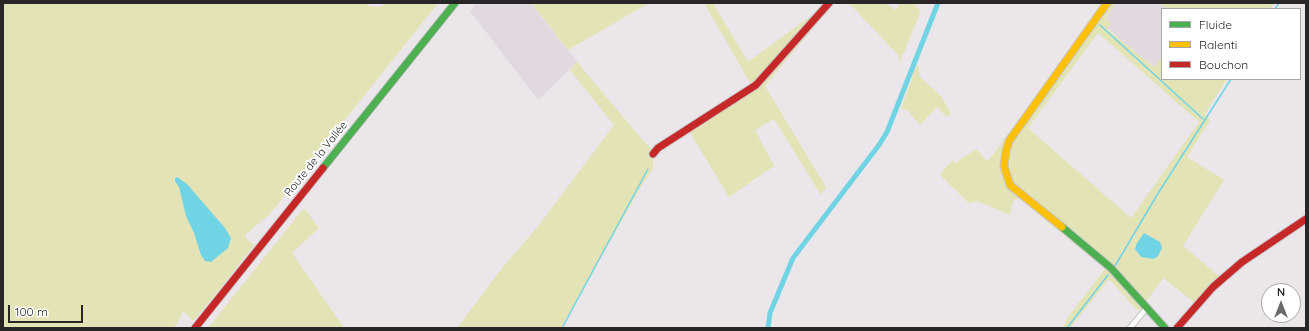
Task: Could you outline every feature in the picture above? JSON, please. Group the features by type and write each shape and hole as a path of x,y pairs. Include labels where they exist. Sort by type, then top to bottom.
{"street":[{"name":"Route de la Vallée","path":"195,328 455,3"},
{"path":"653,154 658,148 756,85 829,3"},
{"path":"1107,3 1009,141 1004,166 1010,185 1098,256 1111,268 1165,328"},
{"path":"1177,328 1213,287 1242,262 1306,219"},
{"path":"1130,328 1146,308"}],"shaded area":[{"path":"477,3 534,3 532,5 577,62 538,100 470,11"},
{"path":"1116,3 1159,3 1167,8 1161,8 1161,57 1154,67 1107,28 1106,19"}],"green space":[{"path":"3,3 367,3 369,6 380,7 386,3 438,3 270,214 245,235 247,240 254,245 193,321 183,311 177,324 173,328 3,328"},
{"path":"649,3 568,50 532,4"},
{"path":"704,3 713,3 748,62 815,13 824,3 834,3 765,86 826,187 821,195 774,119 755,130 774,166 729,197 686,126 752,86"},
{"path":"849,3 886,3 895,10 901,3 913,3 921,11 899,64 899,56"},
{"path":"1103,3 1116,3 1106,18 1111,23 1107,29 1154,67 1161,57 1161,80 1226,80 1205,114 1210,120 1187,157 1224,180 1183,246 1219,276 1194,302 1163,278 1138,311 1109,279 1070,328 1063,328 1067,318 1105,269 1020,199 1013,201 1010,215 977,201 969,203 940,175 952,160 955,163 976,149 986,160 989,160","holes":["1098,33 1199,122 1131,218 1028,128"]},
{"path":"1159,3 1274,3 1271,8 1167,8"},
{"path":"577,62 646,144 653,150 653,169 642,185 561,328 457,328 503,267 539,225 614,125 570,70"},
{"path":"916,65 918,66 920,77 941,96 951,113 947,117 937,107 920,125 907,110 901,108"},
{"path":"304,208 319,228 292,253 344,328 208,328"}],"water":[{"path":"177,177 187,184 225,228 231,238 228,248 211,262 205,261 201,255 194,233 186,216 179,187 175,181 175,178"},
{"path":"1144,233 1160,242 1162,248 1158,256 1154,259 1141,257 1135,249"}],"waterway":[{"path":"768,328 770,313 793,258 879,145 887,132 938,3"},
{"path":"1276,8 1279,3"},
{"path":"1100,25 1203,119"},
{"path":"1115,266 1157,195 1230,80"},
{"path":"562,328 648,169"},
{"path":"1067,328 1108,275"}],"traffic: fast":[{"path":"323,168 455,3"},
{"path":"1062,227 1111,268 1165,328"}],"traffic: slow":[{"path":"1062,227 1010,185 1004,166 1006,151 1009,141 1107,3"}],"traffic: jam":[{"path":"653,154 658,148 756,85 829,3"},
{"path":"195,328 323,168"},
{"path":"1177,328 1213,287 1242,262 1306,219"}]}
